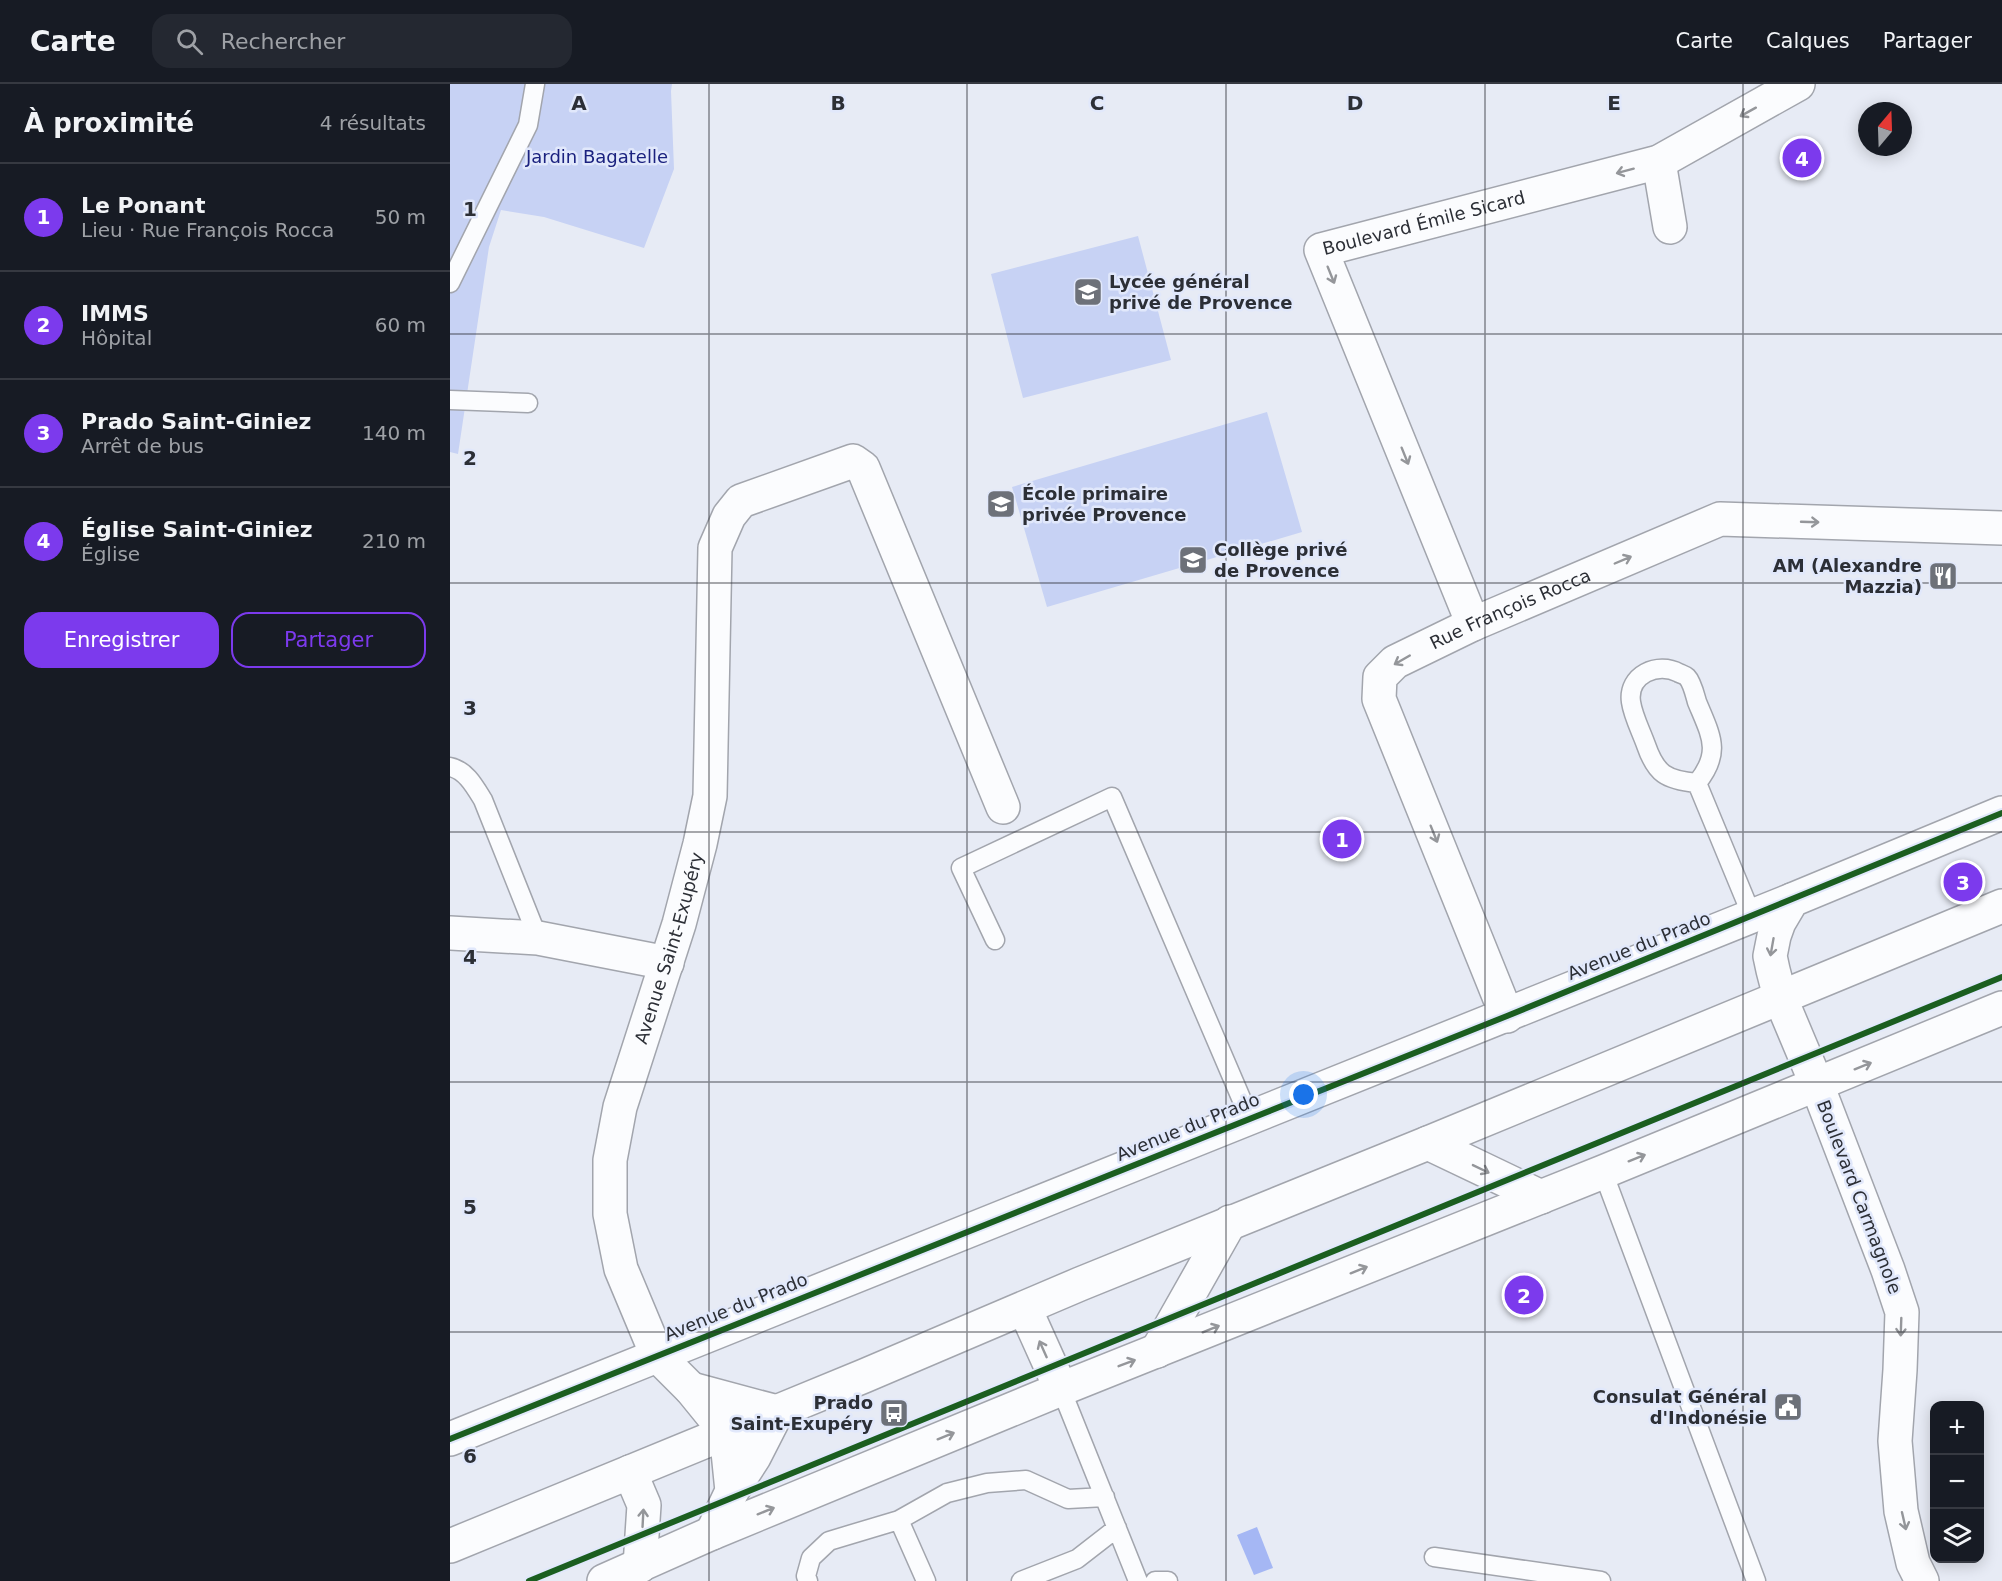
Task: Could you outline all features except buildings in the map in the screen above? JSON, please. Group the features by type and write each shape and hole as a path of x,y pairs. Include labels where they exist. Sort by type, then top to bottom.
{"street":[{"name":"Boulevard Émile Sicard","path":"1473,624 1321,250 1659,162 1798,84"},
{"path":"1659,162 1670,227"},
{"name":"Avenue Saint-Exupéry","path":"657,1355 621,1269 610,1214 610,1160 620,1107 667,963 700,844 710,796 715,548 729,516 741,501 853,461 863,468 1003,807"},
{"name":"Rue François Rocca","path":"1507,1016 1379,699 1380,677 1395,662 1473,624 1720,519 2002,528"},
{"name":"Avenue du Prado","path":"450,1439 1507,1016 2002,813"},
{"path":"1780,997 1770,956 1779,922 1792,900"},
{"path":"450,1546 1230,1222 1428,1143 2002,906"},
{"path":"450,933 538,938 667,963"},
{"name":"Boulevard Carmagnole","path":"1780,997 1817,1084 1902,1312 1895,1441 1901,1511 1913,1563 1922,1581"},
{"path":"604,1581 712,1533 1061,1389 1603,1172 2002,1008"},
{"path":"1428,1143 1541,1197"},
{"path":"1157,1351 1230,1222"},
{"path":"1025,1309 1061,1389"},
{"name":"Avenue du Prado","path":"657,1355 691,1389 726,1432"},
{"path":"691,1389 777,1412"},
{"path":"712,1533 732,1491 754,1457 777,1412"},
{"path":"726,1432 732,1491"},
{"path":"630,1472 644,1505 640,1566"}],"lane":[{"path":"450,283 528,125 535,84"},
{"path":"450,400 528,403"},
{"path":"1659,668 1675,670 1687,677 1712,737 1712,756 1706,772 1696,783 1680,782 1665,775 1653,765 1630,700 1641,674 1659,668"},
{"path":"450,767 456,768 472,781 483,800 538,938"},
{"path":"1696,783 1752,916"},
{"path":"995,940 961,868 1112,797 1250,1119"},
{"path":"1603,1172 1756,1581"},
{"path":"1061,1389 1137,1581"},
{"path":"808,1581 806,1576 812,1558 829,1541 899,1520 947,1493 987,1483 1026,1480 1068,1498 1105,1497"},
{"path":"899,1520 926,1581"},
{"path":"1021,1581 1077,1559 1117,1528"},
{"path":"1434,1557 1574,1580 1601,1581"},
{"path":"1155,1581 1168,1581"}],"green space":[{"name":"Jardin Bagatelle","path":"450,84 672,84 674,169 644,248 544,217 501,210 489,247 458,454 450,452"},
{"path":"1138,236 1171,360 1023,398 991,274"},
{"path":"1267,412 1302,532 1047,607 1012,487"}],"water":[{"path":"1257,1527 1273,1568 1254,1575 1237,1535"}],"cycle path":[{"path":"450,1439 1507,1016 2002,813"},
{"path":"529,1581 2002,977"}],"place":[{"name":"Église Saint-Giniez","path":"1802,158"},
{"name":"Lycée général privé de Provence","path":"1088,292"},
{"name":"École primaire privée Provence","path":"1001,504"},
{"name":"Collège privé de Provence","path":"1193,560"},
{"name":"AM (Alexandre Mazzia)","path":"1943,576"},
{"name":"Le Ponant","path":"1342,839"},
{"name":"Prado Saint-Giniez","path":"1963,882"},
{"name":"IMMS","path":"1524,1295"},
{"name":"Consulat Général d'Indonésie","path":"1788,1407"},
{"name":"Prado Saint-Exupéry","path":"894,1413"}]}
